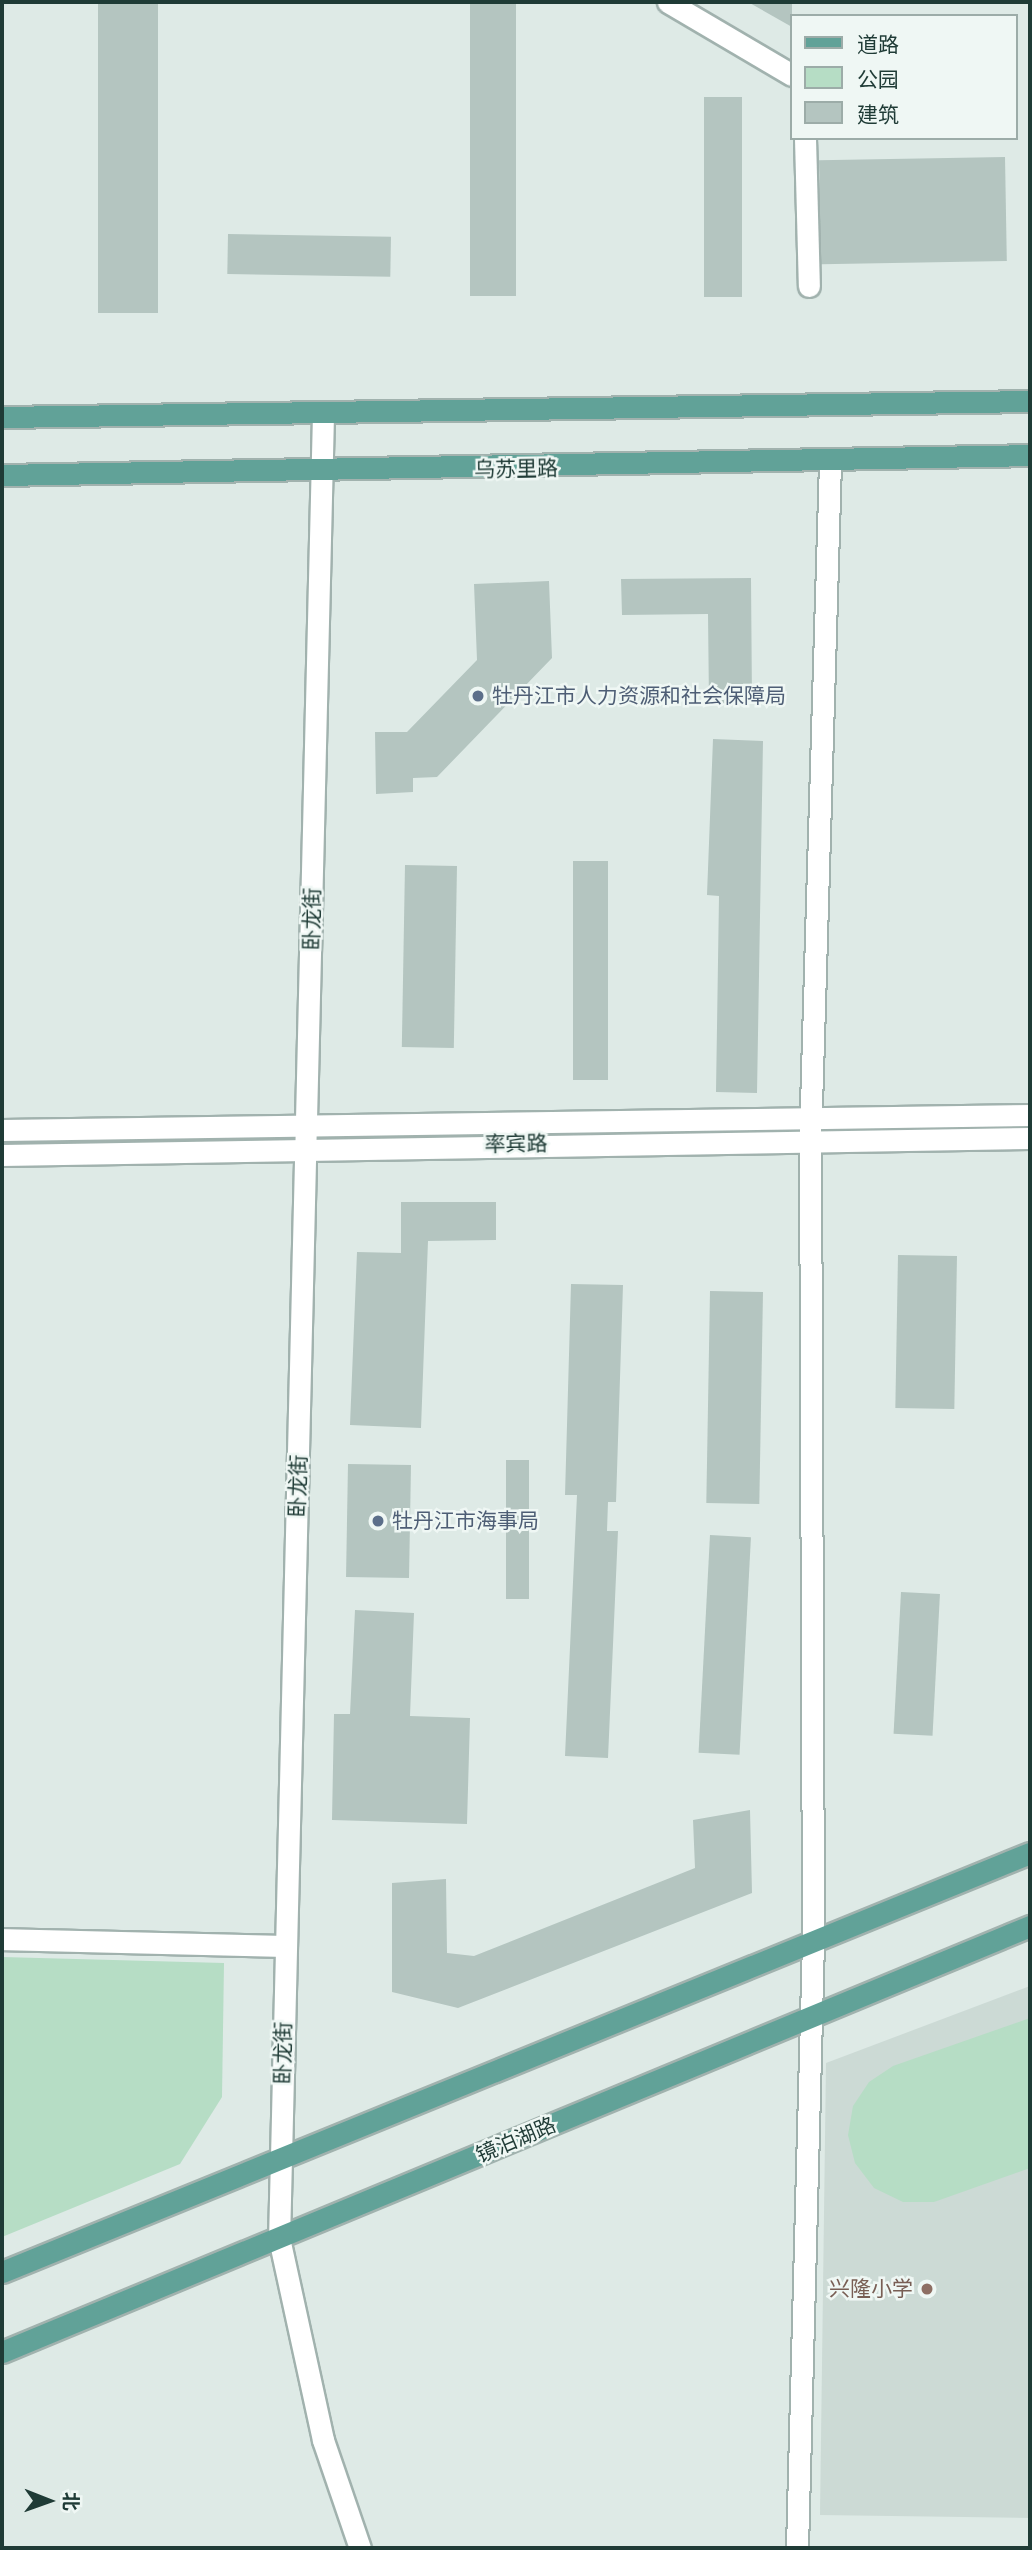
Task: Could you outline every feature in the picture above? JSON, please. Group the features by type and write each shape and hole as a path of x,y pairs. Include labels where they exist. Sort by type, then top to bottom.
{"main road":[{"path":"2,417 1030,401"},
{"name":"乌苏里路","path":"2,475 320,473 1030,455"},
{"path":"2,2273 1030,1853"},
{"name":"镜泊湖路","path":"2,2352 1030,1926"}],"street":[{"path":"668,2 790,74"},
{"path":"805,140 809,286"},
{"name":"卧龙街","path":"323,414 309,1124 279,2238 323,2440 360,2548"},
{"path":"797,2548 813,1943 811,1129 830,461"},
{"name":"率宾路","path":"2,1155 811,1129 1030,1115"},
{"name":"率宾路","path":"2,1130 309,1124 811,1129 1030,1138"},
{"path":"2,1939 285,1946"}],"shaded area":[{"name":"兴隆小学","path":"1030,1986 1030,2518 820,2515 826,2063"}],"green space":[{"path":"2,1957 224,1963 222,2097 180,2164 2,2237"},
{"path":"1030,2018 1030,2168 934,2202 903,2202 874,2188 855,2163 848,2135 853,2106 869,2082 893,2066"}],"building":[{"path":"98,2 158,2 158,313 98,313"},
{"path":"470,2 516,2 516,296 470,296"},
{"path":"748,2 792,2 790,26"},
{"path":"704,97 742,97 742,297 704,297"},
{"path":"1005,157 1007,261 821,264 819,160"},
{"path":"228,234 391,237 390,277 227,274"},
{"path":"751,578 752,703 709,704 708,614 622,615 621,579"},
{"name":"牡丹江市人力资源和社会保障局","path":"549,581 552,658 437,777 413,778 413,792 376,794 375,732 407,732 477,660 474,584"},
{"path":"713,739 763,741 757,1093 716,1092 719,896 707,895"},
{"path":"573,861 608,861 608,1080 573,1080"},
{"path":"405,865 457,866 454,1048 402,1047"},
{"path":"401,1202 496,1202 496,1240 428,1241 421,1428 350,1425 357,1252 401,1253"},
{"path":"898,1255 957,1256 954,1409 895,1408"},
{"path":"571,1284 623,1285 616,1502 608,1502 607,1531 618,1531 608,1758 565,1756 577,1495 565,1495"},
{"path":"710,1291 763,1292 759,1504 706,1503"},
{"path":"506,1460 529,1460 529,1599 506,1599"},
{"name":"牡丹江市海事局","path":"348,1464 411,1465 409,1578 346,1577"},
{"path":"710,1535 751,1537 740,1755 699,1753"},
{"path":"901,1592 940,1594 933,1736 894,1734"},
{"path":"355,1610 414,1613 410,1716 470,1718 467,1824 332,1820 334,1714 350,1714"},
{"path":"750,1810 752,1893 458,2008 392,1992 392,1883 446,1879 447,1953 474,1956 695,1868 693,1820"}],"place":[{"name":"牡丹江市人力资源和社会保障局","path":"478,696"},
{"name":"牡丹江市海事局","path":"378,1521"},
{"name":"兴隆小学","path":"927,2289"}]}
